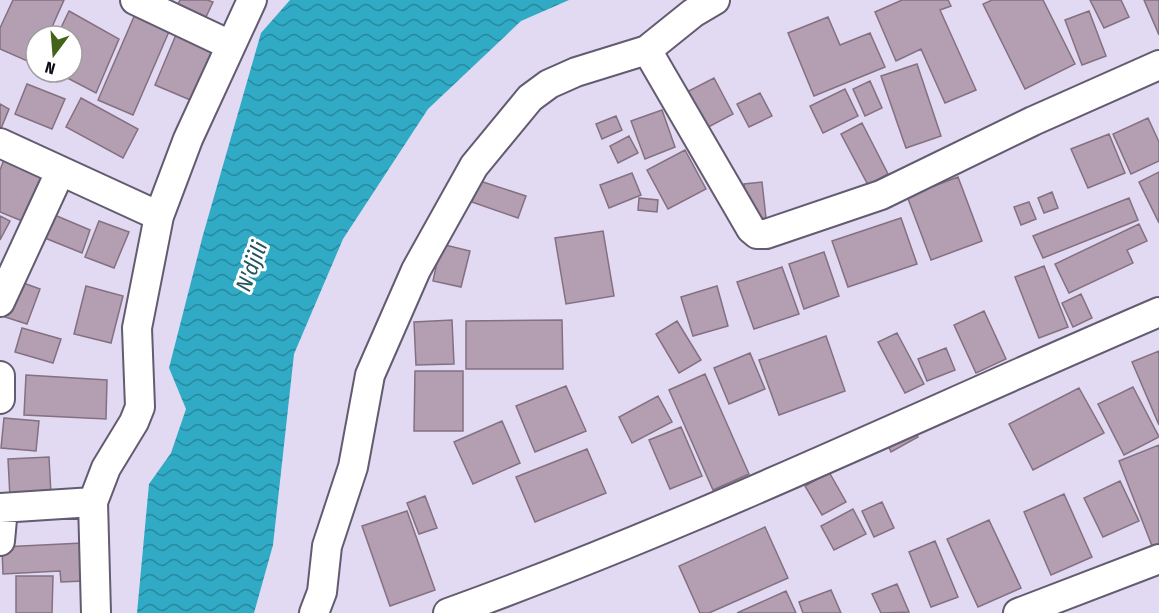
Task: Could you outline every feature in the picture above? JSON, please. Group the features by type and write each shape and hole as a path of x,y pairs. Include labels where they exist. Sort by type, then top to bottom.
{"street":[{"path":"135,0 230,45"},
{"path":"96,613 93,502 106,468 134,422 140,407 137,328 159,216 188,139 252,0"},
{"path":"314,613 322,592 327,546 353,467 370,375 416,270 449,207 474,166 530,98 549,84 576,72 647,50 693,13 715,0"},
{"path":"647,50 751,229 757,234 766,234 881,195 1033,121 1159,65"},
{"path":"0,142 60,172 159,216"},
{"path":"0,302 60,172"},
{"path":"448,613 510,591 766,485 1159,312"},
{"path":"0,376 0,399"},
{"path":"0,541 1,508 93,502"},
{"path":"1018,613 1159,560"}],"water":[{"name":"N'djili","path":"290,0 569,0 521,21 428,109 343,239 294,354 273,545 254,613 137,613 149,484 171,453 186,409 169,368 203,235 261,33"}],"building":[{"path":"13,0 64,0 53,24 24,24 24,60 0,49 0,28"},
{"path":"180,0 213,2 206,17 178,4"},
{"path":"902,0 948,0 951,6 940,10 976,90 945,103 921,49 896,61 875,12"},
{"path":"992,0 1043,0 1075,64 1025,89 983,4"},
{"path":"1090,0 1121,0 1129,17 1104,28"},
{"path":"1144,0 1159,0 1159,35"},
{"path":"69,11 119,39 96,93 79,84 84,84 84,24 63,24"},
{"path":"1089,11 1106,56 1082,65 1065,20"},
{"path":"136,12 171,27 133,115 98,100"},
{"path":"828,17 840,45 870,33 885,67 814,96 788,33"},
{"path":"178,30 218,47 195,102 155,85"},
{"path":"917,64 941,136 906,148 881,76"},
{"path":"714,78 733,114 699,132 679,96"},
{"path":"870,81 882,108 865,116 853,89"},
{"path":"27,84 65,99 52,129 15,114"},
{"path":"845,89 858,116 823,133 810,106"},
{"path":"760,93 772,116 749,127 737,104"},
{"path":"81,98 138,129 123,158 66,127"},
{"path":"0,104 9,109 0,131"},
{"path":"662,110 675,147 645,159 631,121"},
{"path":"616,116 622,130 602,139 596,124"},
{"path":"1148,118 1159,142 1159,161 1131,174 1113,134"},
{"path":"862,123 888,174 868,185 841,134"},
{"path":"1109,134 1125,173 1088,188 1071,149"},
{"path":"629,136 638,153 618,163 610,146"},
{"path":"685,150 706,189 668,209 647,170"},
{"path":"5,157 47,173 27,223 0,212 0,170"},
{"path":"1159,172 1159,223 1139,182"},
{"path":"632,173 641,195 609,208 600,185"},
{"path":"958,177 982,241 931,260 907,196"},
{"path":"480,181 526,196 518,218 472,202"},
{"path":"762,182 766,218 749,219 744,184"},
{"path":"1052,192 1058,208 1044,213 1038,198"},
{"path":"639,198 658,200 657,212 638,210"},
{"path":"1129,198 1138,220 1043,258 1033,236"},
{"path":"1029,202 1036,219 1021,225 1014,207"},
{"path":"45,211 90,230 82,253 35,234"},
{"path":"0,216 10,221 0,240"},
{"path":"901,218 917,264 848,287 832,241"},
{"path":"99,221 129,232 114,268 85,257"},
{"path":"1139,224 1147,241 1127,250 1133,263 1069,293 1055,264"},
{"path":"603,231 614,296 566,304 555,238"},
{"path":"441,244 470,251 461,287 433,281"},
{"path":"824,252 839,296 804,309 789,264"},
{"path":"1044,266 1068,327 1039,338 1015,277"},
{"path":"782,267 799,314 754,329 737,282"},
{"path":"15,280 40,289 27,324 2,316"},
{"path":"86,286 123,296 111,343 74,334"},
{"path":"717,286 728,326 693,336 681,297"},
{"path":"1081,294 1092,318 1073,327 1062,303"},
{"path":"984,311 1006,359 976,373 954,325"},
{"path":"452,320 454,364 416,365 414,322"},
{"path":"562,320 563,369 466,369 466,321"},
{"path":"677,321 701,360 679,373 656,334"},
{"path":"22,328 61,339 53,363 15,352"},
{"path":"897,333 924,384 905,393 878,342"},
{"path":"826,336 845,391 779,415 759,360"},
{"path":"946,348 955,370 927,381 918,359"},
{"path":"1159,351 1159,425 1132,362"},
{"path":"750,353 765,389 729,404 714,368"},
{"path":"415,371 463,371 463,431 414,431"},
{"path":"705,374 749,474 713,490 669,390"},
{"path":"26,375 107,380 106,419 24,415"},
{"path":"566,386 586,431 535,452 516,406"},
{"path":"1133,387 1159,437 1124,455 1098,404"},
{"path":"1079,388 1104,433 1033,470 1009,424"},
{"path":"658,396 672,422 632,443 619,417"},
{"path":"4,418 39,421 36,451 1,448"},
{"path":"502,421 520,463 473,484 454,442"},
{"path":"681,427 702,476 670,489 649,440"},
{"path":"913,428 918,437 891,452 886,441"},
{"path":"1159,445 1159,549 1154,551 1119,461"},
{"path":"587,449 606,493 535,522 516,477"},
{"path":"49,457 51,495 10,498 8,459"},
{"path":"829,472 846,502 822,515 805,486"},
{"path":"1120,481 1139,521 1103,537 1084,498"},
{"path":"1064,494 1092,557 1051,575 1024,512"},
{"path":"425,496 437,528 419,534 407,503"},
{"path":"882,502 894,528 874,537 862,511"},
{"path":"853,509 866,534 834,550 821,526"},
{"path":"407,511 435,590 390,606 362,526"},
{"path":"989,520 1021,588 978,607 947,539"},
{"path":"765,527 788,578 709,613 700,613 679,566"},
{"path":"935,541 958,597 931,607 909,552"},
{"path":"82,543 84,581 61,582 60,571 3,574 2,547"},
{"path":"16,576 53,576 52,613 16,613"},
{"path":"897,584 909,612 881,613 872,594"},
{"path":"831,590 841,613 803,613 799,602"},
{"path":"786,591 796,613 737,613"}]}
